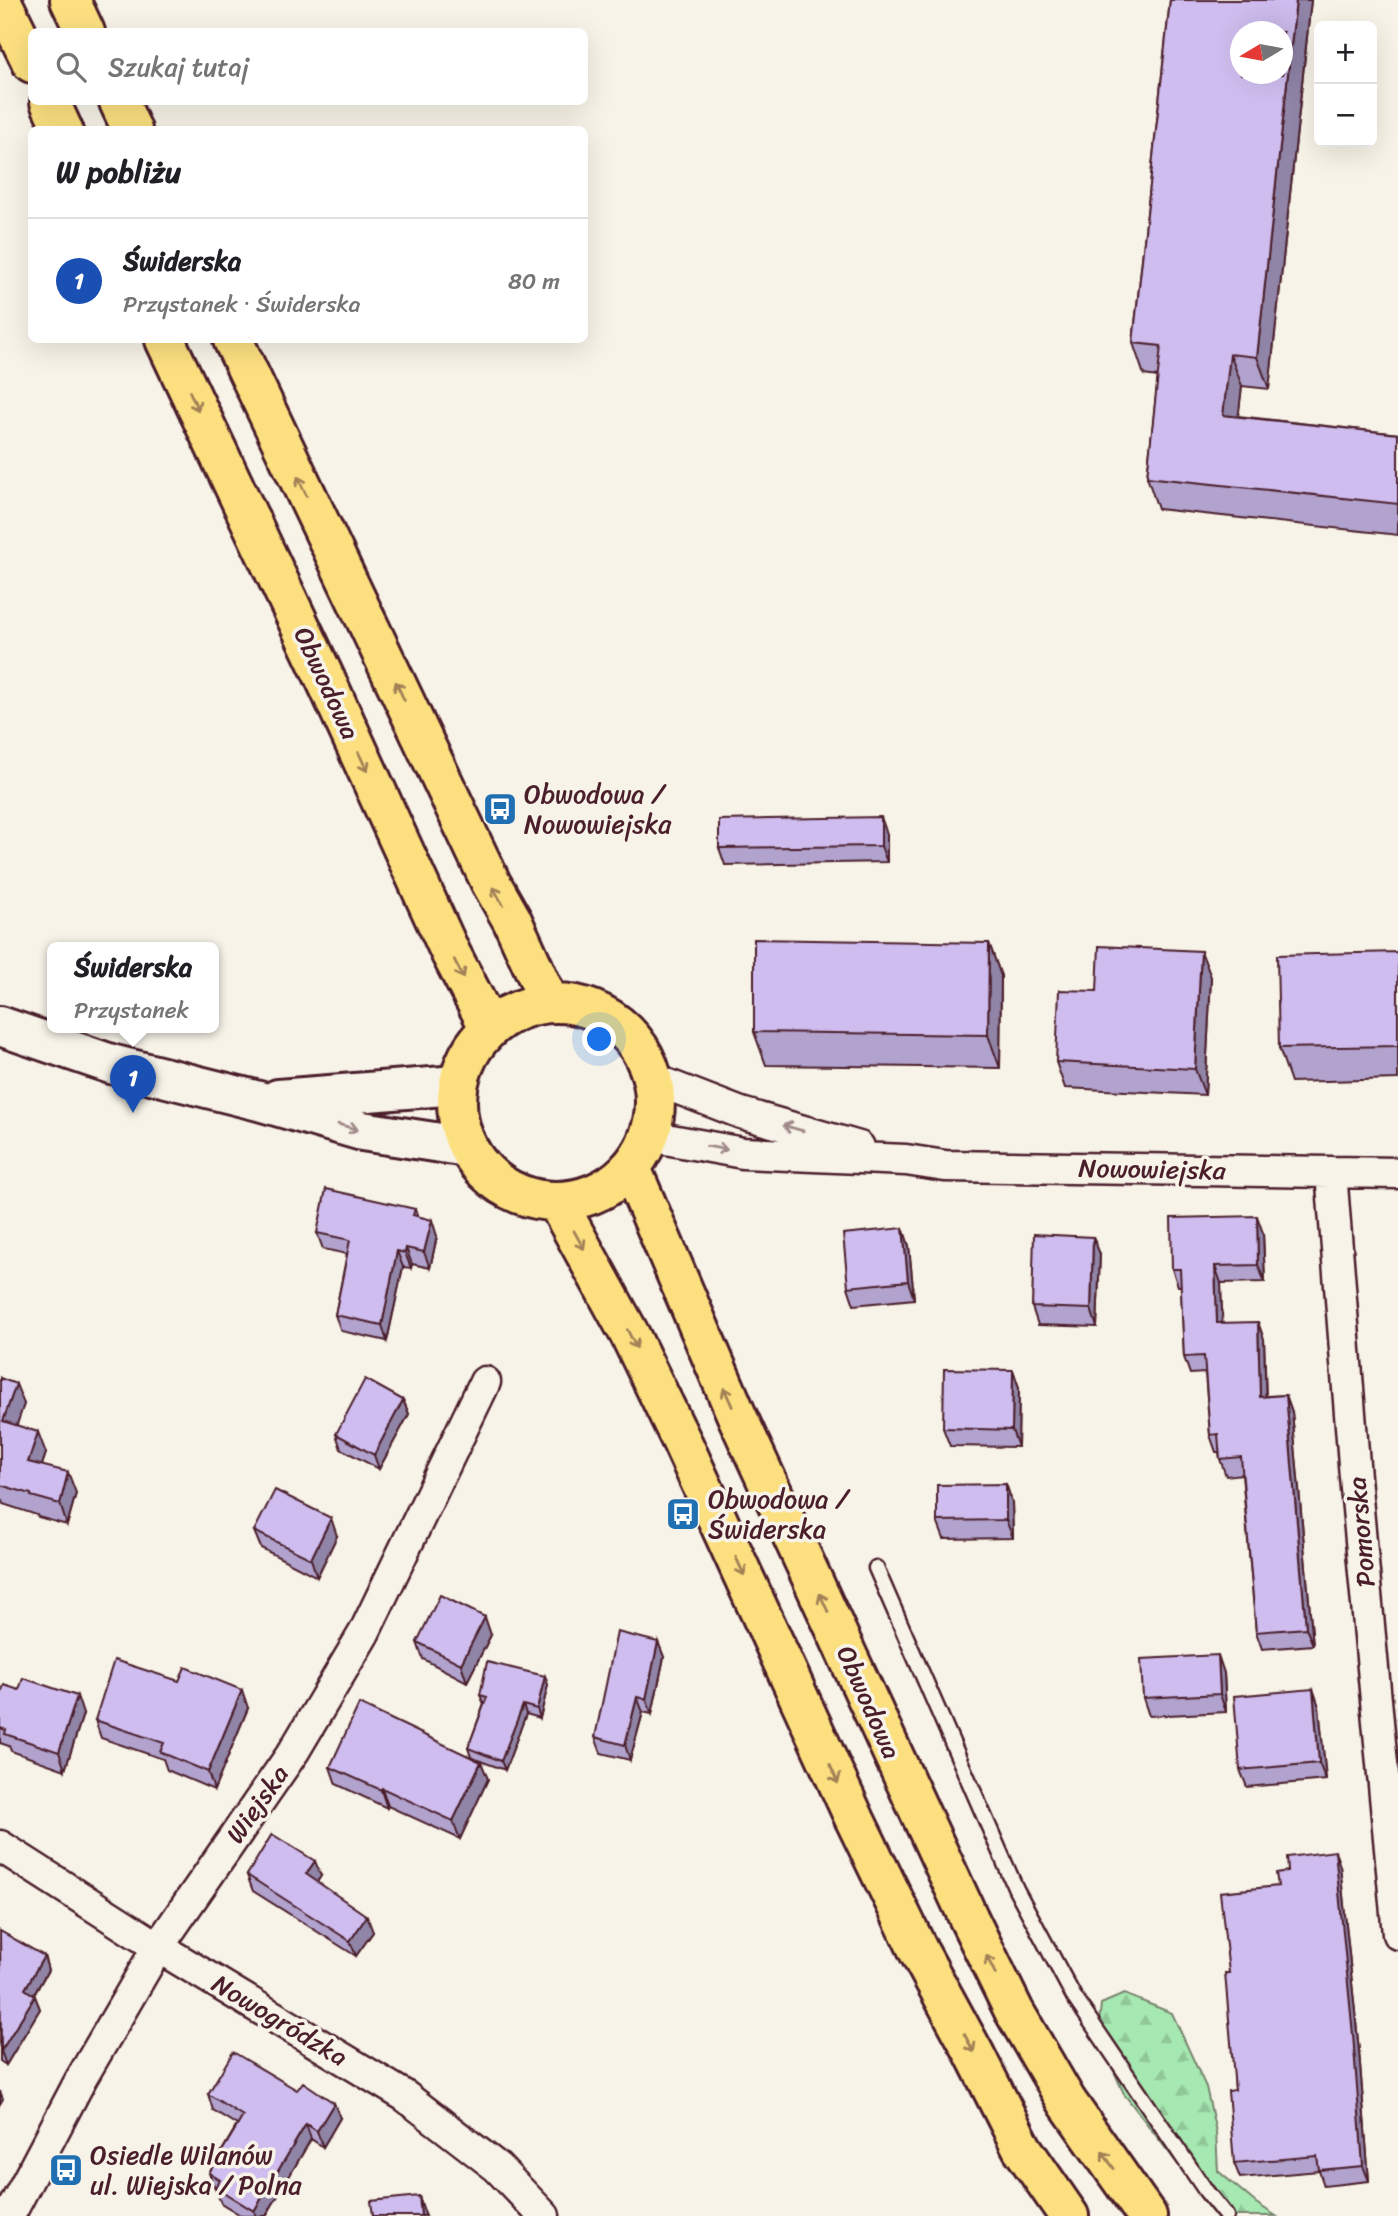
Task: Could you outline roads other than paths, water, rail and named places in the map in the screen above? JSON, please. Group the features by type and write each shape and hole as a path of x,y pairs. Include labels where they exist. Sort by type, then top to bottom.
{"main road":[{"path":"1,0 28,55"},
{"path":"70,0 83,28"},
{"path":"51,105 61,126"},
{"path":"120,105 130,126"},
{"name":"Obwodowa","path":"165,343 323,674 451,954 489,1027"},
{"path":"234,343 549,1002"},
{"path":"549,1002 584,1006 615,1021 639,1047 653,1079 655,1108 640,1152 597,1193 557,1202 530,1198 504,1188 483,1170 467,1147 457,1117 457,1085 468,1053 489,1027 517,1009 549,1002"},
{"name":"Obwodowa","path":"640,1152 737,1416 1002,1988 1068,2102 1147,2216"},
{"path":"557,1202 630,1335 677,1432 855,1820 919,1952 1022,2148 1069,2216"}],"street":[{"path":"0,1026 111,1064 259,1101 362,1131 467,1147"},
{"name":"Nowowiejska","path":"653,1079 741,1113 906,1160"},
{"path":"259,1101 457,1085"},
{"name":"Nowowiejska","path":"640,1152 906,1160 945,1166 1398,1173"},
{"name":"Pomorska","path":"1331,1172 1355,1477 1398,1934"},
{"name":"Wiejska","path":"10,2215 81,2079 158,1947 294,1751 364,1633 485,1382"},
{"name":"Nowogródzka","path":"0,1846 158,1947 405,2096 497,2167 544,2216"}],"lane":[{"path":"876,1568 1016,1889 1074,1997 1206,2191 1226,2216"}],"place":[{"name":"Obwodowa / Nowowiejska","path":"500,809"},
{"name":"Świderska","path":"133,1113"},
{"name":"Obwodowa / Świderska","path":"683,1514"},
{"name":"Osiedle Wilanów ul. Wiejska / Polna","path":"66,2170"}]}
